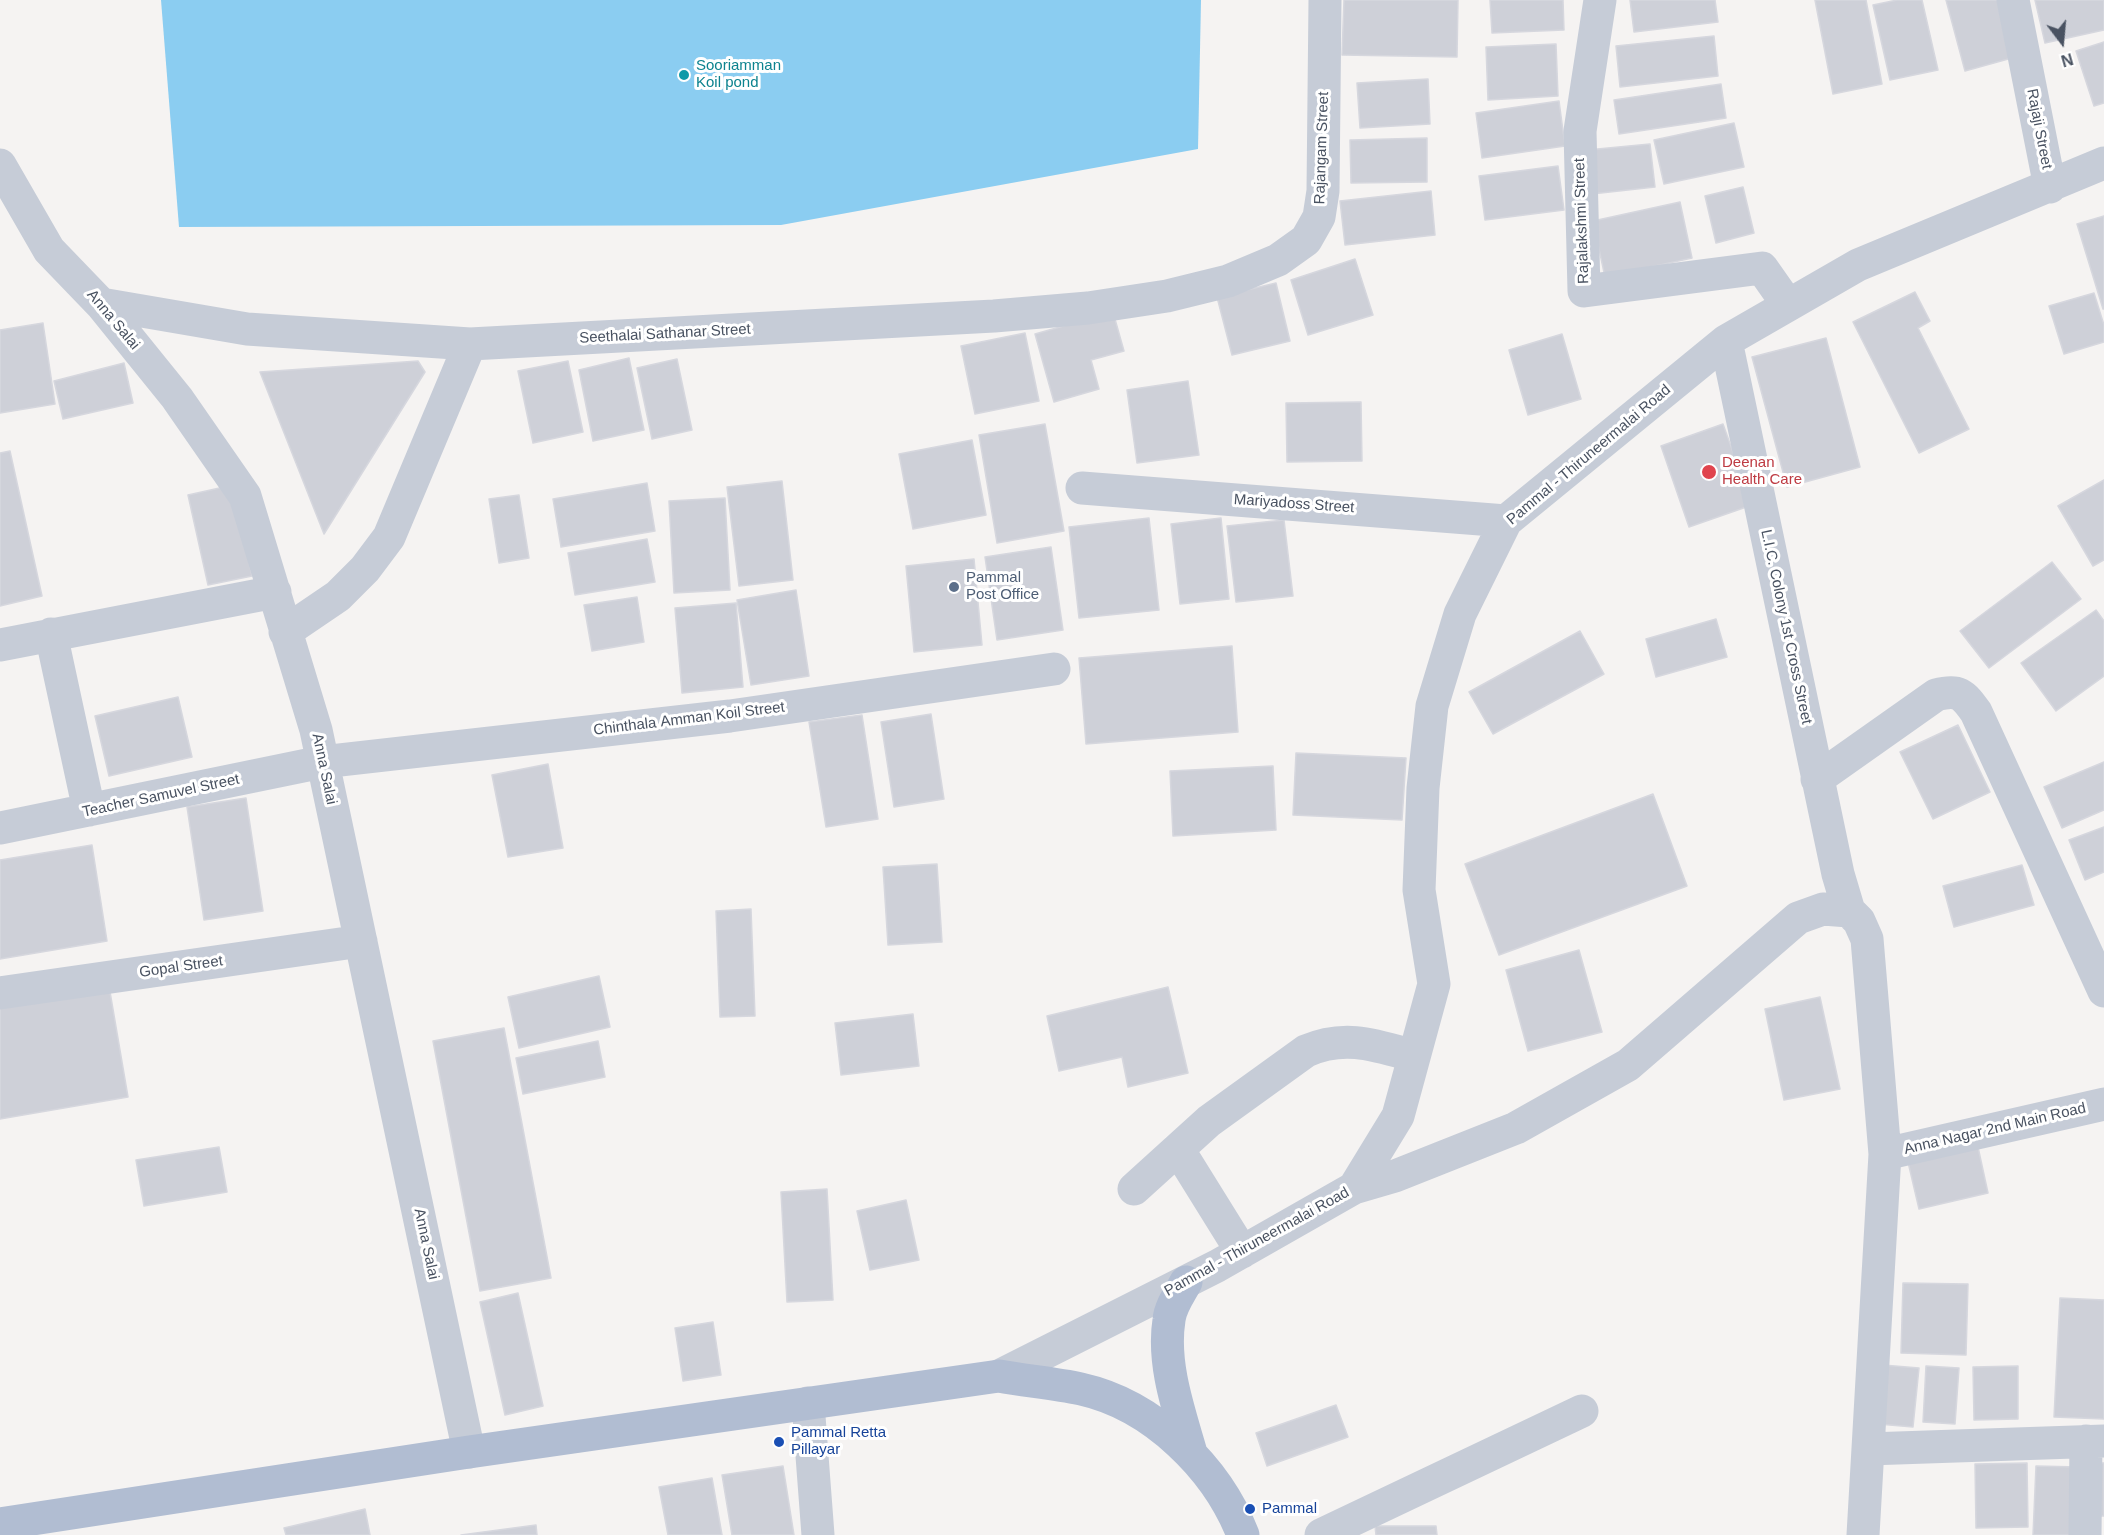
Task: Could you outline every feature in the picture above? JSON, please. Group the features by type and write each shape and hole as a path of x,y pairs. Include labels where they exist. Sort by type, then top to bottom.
{"main road":[{"path":"1186,1282 1169,1318 1168,1354 1176,1399 1191,1453"},
{"path":"19,1527 470,1452 999,1376 1083,1390 1136,1411 1191,1453 1235,1514 1243,1535"}],"street":[{"name":"Rajangam Street","path":"1228,281 1278,260 1306,240 1319,216 1323,191 1325,0"},
{"name":"Rajalakshmi Street","path":"1600,0 1580,130 1584,291 1762,268 1788,305"},
{"name":"Rajaji Street","path":"2013,0 2050,187"},
{"name":"Pammal - Thiruneermalai Road","path":"999,1376 1186,1282 1354,1188 1398,1116 1434,984 1419,890 1423,788 1432,706 1460,614 1506,520 1726,341 1858,265 2104,164"},
{"name":"Anna Salai","path":"0,165 49,250 101,303 177,398 245,496 316,730 470,1452"},
{"name":"Seethalai Sathanar Street","path":"101,303 248,329 470,344 994,316 1088,308 1167,296 1228,281"},
{"name":"L.I.C. Colony 1st Cross Street","path":"1726,341 1838,874 1849,911 1859,921 1867,939 1886,1154 1863,1535"},
{"path":"285,633 338,596 365,569 389,537 470,344"},
{"name":"Mariyadoss Street","path":"1082,488 1506,520"},
{"path":"0,645 275,592"},
{"path":"51,634 89,810"},
{"name":"Chinthala Amman Koil Street","path":"322,762 730,716 1054,669"},
{"path":"1817,779 1936,696 1952,691 1964,696 1976,712 2104,991"},
{"name":"Teacher Samuvel Street","path":"0,828 322,762"},
{"path":"1354,1188 1395,1176 1516,1128 1628,1065 1798,918 1823,909 1849,911"},
{"name":"Gopal Street","path":"0,993 361,941"},
{"path":"1134,1189 1209,1121 1277,1070 1324,1043 1346,1040 1414,1056"},
{"name":"Anna Nagar 2nd Main Road","path":"1886,1154 2104,1104"},
{"path":"1178,1149 1242,1252"},
{"path":"808,1403 818,1535"},
{"path":"1321,1535 1582,1411"},
{"path":"1868,1449 2095,1441 2085,1535"}],"water":[{"name":"Sooriamman Koil pond","path":"161,0 1201,0 1198,149 781,225 179,227"}],"building":[{"path":"1344,0 1458,0 1457,57 1342,55"},
{"path":"1490,0 1563,0 1564,30 1492,33"},
{"path":"1630,0 1715,0 1718,22 1634,32"},
{"path":"1815,0 1866,0 1882,84 1833,94"},
{"path":"1897,0 1922,0 1938,70 1890,80 1873,5"},
{"path":"1946,0 2004,0 2019,56 1965,71"},
{"path":"2035,0 2104,0 2104,30 2045,43"},
{"path":"1714,36 1718,76 1620,87 1616,46"},
{"path":"2104,42 2104,103 2094,106 2076,51"},
{"path":"1556,44 1558,96 1488,100 1486,47"},
{"path":"1428,79 1430,124 1360,128 1357,83"},
{"path":"1721,84 1726,118 1619,134 1614,100"},
{"path":"1559,101 1565,146 1482,158 1476,113"},
{"path":"1734,123 1744,167 1664,184 1654,140"},
{"path":"1427,138 1427,182 1351,183 1350,140"},
{"path":"1650,144 1655,187 1592,194 1587,150"},
{"path":"1558,166 1564,210 1485,220 1479,176"},
{"path":"1743,187 1754,233 1716,243 1705,196"},
{"path":"1431,191 1435,235 1345,245 1340,201"},
{"path":"1680,202 1692,258 1605,277 1593,221"},
{"path":"2104,216 2104,309 2103,309 2077,224"},
{"path":"1355,259 1373,315 1308,335 1291,280"},
{"path":"1276,283 1290,341 1232,355 1217,297"},
{"path":"1915,292 1930,321 1918,328 1969,429 1919,453 1853,322"},
{"path":"2094,293 2104,325 2104,342 2064,354 2049,306"},
{"path":"1113,312 1124,351 1091,360 1099,389 1054,402 1035,334"},
{"path":"43,323 55,404 0,413 0,330"},
{"path":"1025,333 1039,401 975,414 961,346"},
{"path":"1562,334 1581,399 1528,415 1509,350"},
{"path":"1826,338 1860,467 1787,487 1752,357"},
{"path":"629,358 644,430 593,441 579,370"},
{"path":"677,359 692,430 652,439 637,368"},
{"path":"418,361 425,372 324,534 260,372"},
{"path":"568,361 583,432 533,443 518,371"},
{"path":"124,363 133,403 63,419 54,381"},
{"path":"1188,381 1199,455 1137,463 1127,390"},
{"path":"1361,402 1362,461 1287,462 1286,403"},
{"path":"1045,424 1064,531 997,543 979,435"},
{"path":"1723,424 1752,505 1689,527 1661,446"},
{"path":"972,440 986,515 913,529 899,454"},
{"path":"10,451 42,596 0,606 0,453"},
{"path":"2104,480 2104,560 2093,566 2058,506"},
{"path":"782,481 793,580 739,586 727,487"},
{"path":"647,483 655,531 561,547 553,499"},
{"path":"233,485 252,576 208,585 188,495"},
{"path":"519,495 529,558 499,563 489,499"},
{"path":"725,498 730,590 674,593 669,501"},
{"path":"1149,518 1159,610 1079,618 1069,527"},
{"path":"1221,518 1229,599 1180,604 1171,524"},
{"path":"1284,520 1293,596 1236,602 1227,526"},
{"path":"647,539 655,582 575,595 568,553"},
{"path":"1051,547 1063,630 997,640 985,557"},
{"path":"974,559 982,645 914,652 906,566"},
{"path":"2052,562 2081,599 1989,668 1960,631"},
{"path":"796,590 809,676 751,685 737,600"},
{"path":"637,597 644,642 592,651 584,605"},
{"path":"736,603 743,687 682,693 675,608"},
{"path":"2096,610 2104,621 2104,676 2056,711 2021,663"},
{"path":"1716,619 1727,657 1656,677 1646,639"},
{"path":"1580,631 1604,674 1493,734 1469,692"},
{"path":"1232,646 1238,732 1086,744 1079,658"},
{"path":"178,697 192,757 109,776 95,716"},
{"path":"931,714 944,799 894,807 881,722"},
{"path":"862,715 878,819 826,827 809,722"},
{"path":"1958,725 1990,792 1933,819 1900,752"},
{"path":"1296,753 1406,758 1402,820 1293,815"},
{"path":"2104,762 2104,810 2062,828 2044,787"},
{"path":"548,764 563,848 508,857 492,775"},
{"path":"1273,766 1276,830 1173,836 1170,771"},
{"path":"1653,794 1687,886 1499,955 1465,864"},
{"path":"246,798 263,911 204,920 187,807"},
{"path":"2104,827 2104,872 2085,880 2069,840"},
{"path":"92,845 107,941 0,959 0,860"},
{"path":"937,864 942,942 888,945 883,867"},
{"path":"2022,865 2034,905 1954,927 1943,886"},
{"path":"751,909 755,1016 720,1017 716,911"},
{"path":"1579,950 1602,1032 1528,1051 1506,970"},
{"path":"599,976 610,1027 519,1048 508,997"},
{"path":"109,986 128,1097 0,1119 0,1006"},
{"path":"1168,987 1188,1073 1128,1087 1122,1057 1059,1071 1047,1016"},
{"path":"1820,997 1840,1089 1784,1100 1765,1009"},
{"path":"913,1014 919,1066 841,1075 835,1023"},
{"path":"504,1028 551,1278 480,1291 433,1041"},
{"path":"598,1041 605,1077 523,1094 516,1058"},
{"path":"219,1147 227,1192 144,1206 136,1160"},
{"path":"1978,1147 1988,1193 1919,1209 1908,1162"},
{"path":"827,1189 833,1300 787,1302 781,1192"},
{"path":"906,1200 919,1260 870,1270 857,1211"},
{"path":"1903,1283 1968,1284 1966,1355 1901,1353"},
{"path":"518,1293 543,1406 505,1415 480,1302"},
{"path":"2060,1298 2104,1300 2104,1419 2054,1417"},
{"path":"713,1322 721,1375 683,1381 675,1328"},
{"path":"1883,1365 1919,1368 1913,1427 1878,1424"},
{"path":"1926,1366 1959,1368 1955,1424 1923,1422"},
{"path":"2018,1366 2018,1419 1974,1420 1973,1367"},
{"path":"1336,1405 1348,1437 1267,1466 1256,1433"},
{"path":"2027,1463 2028,1527 1976,1528 1975,1464"},
{"path":"2100,1463 2104,1463 2104,1516 2101,1516"},
{"path":"783,1466 794,1535 732,1535 722,1475"},
{"path":"2036,1466 2079,1467 2076,1535 2033,1535"},
{"path":"712,1478 722,1535 668,1535 659,1487"},
{"path":"365,1509 370,1535 286,1535 284,1528"},
{"path":"536,1525 537,1535 461,1535"},
{"path":"1375,1526 1436,1526 1437,1535 1376,1535"}],"place":[{"name":"Sooriamman Koil pond","path":"684,75"},
{"name":"Deenan Health Care","path":"1709,472"},
{"name":"Pammal Post Office","path":"954,587"},
{"name":"Pammal Retta Pillayar","path":"779,1442"},
{"name":"Pammal","path":"1250,1509"}]}
